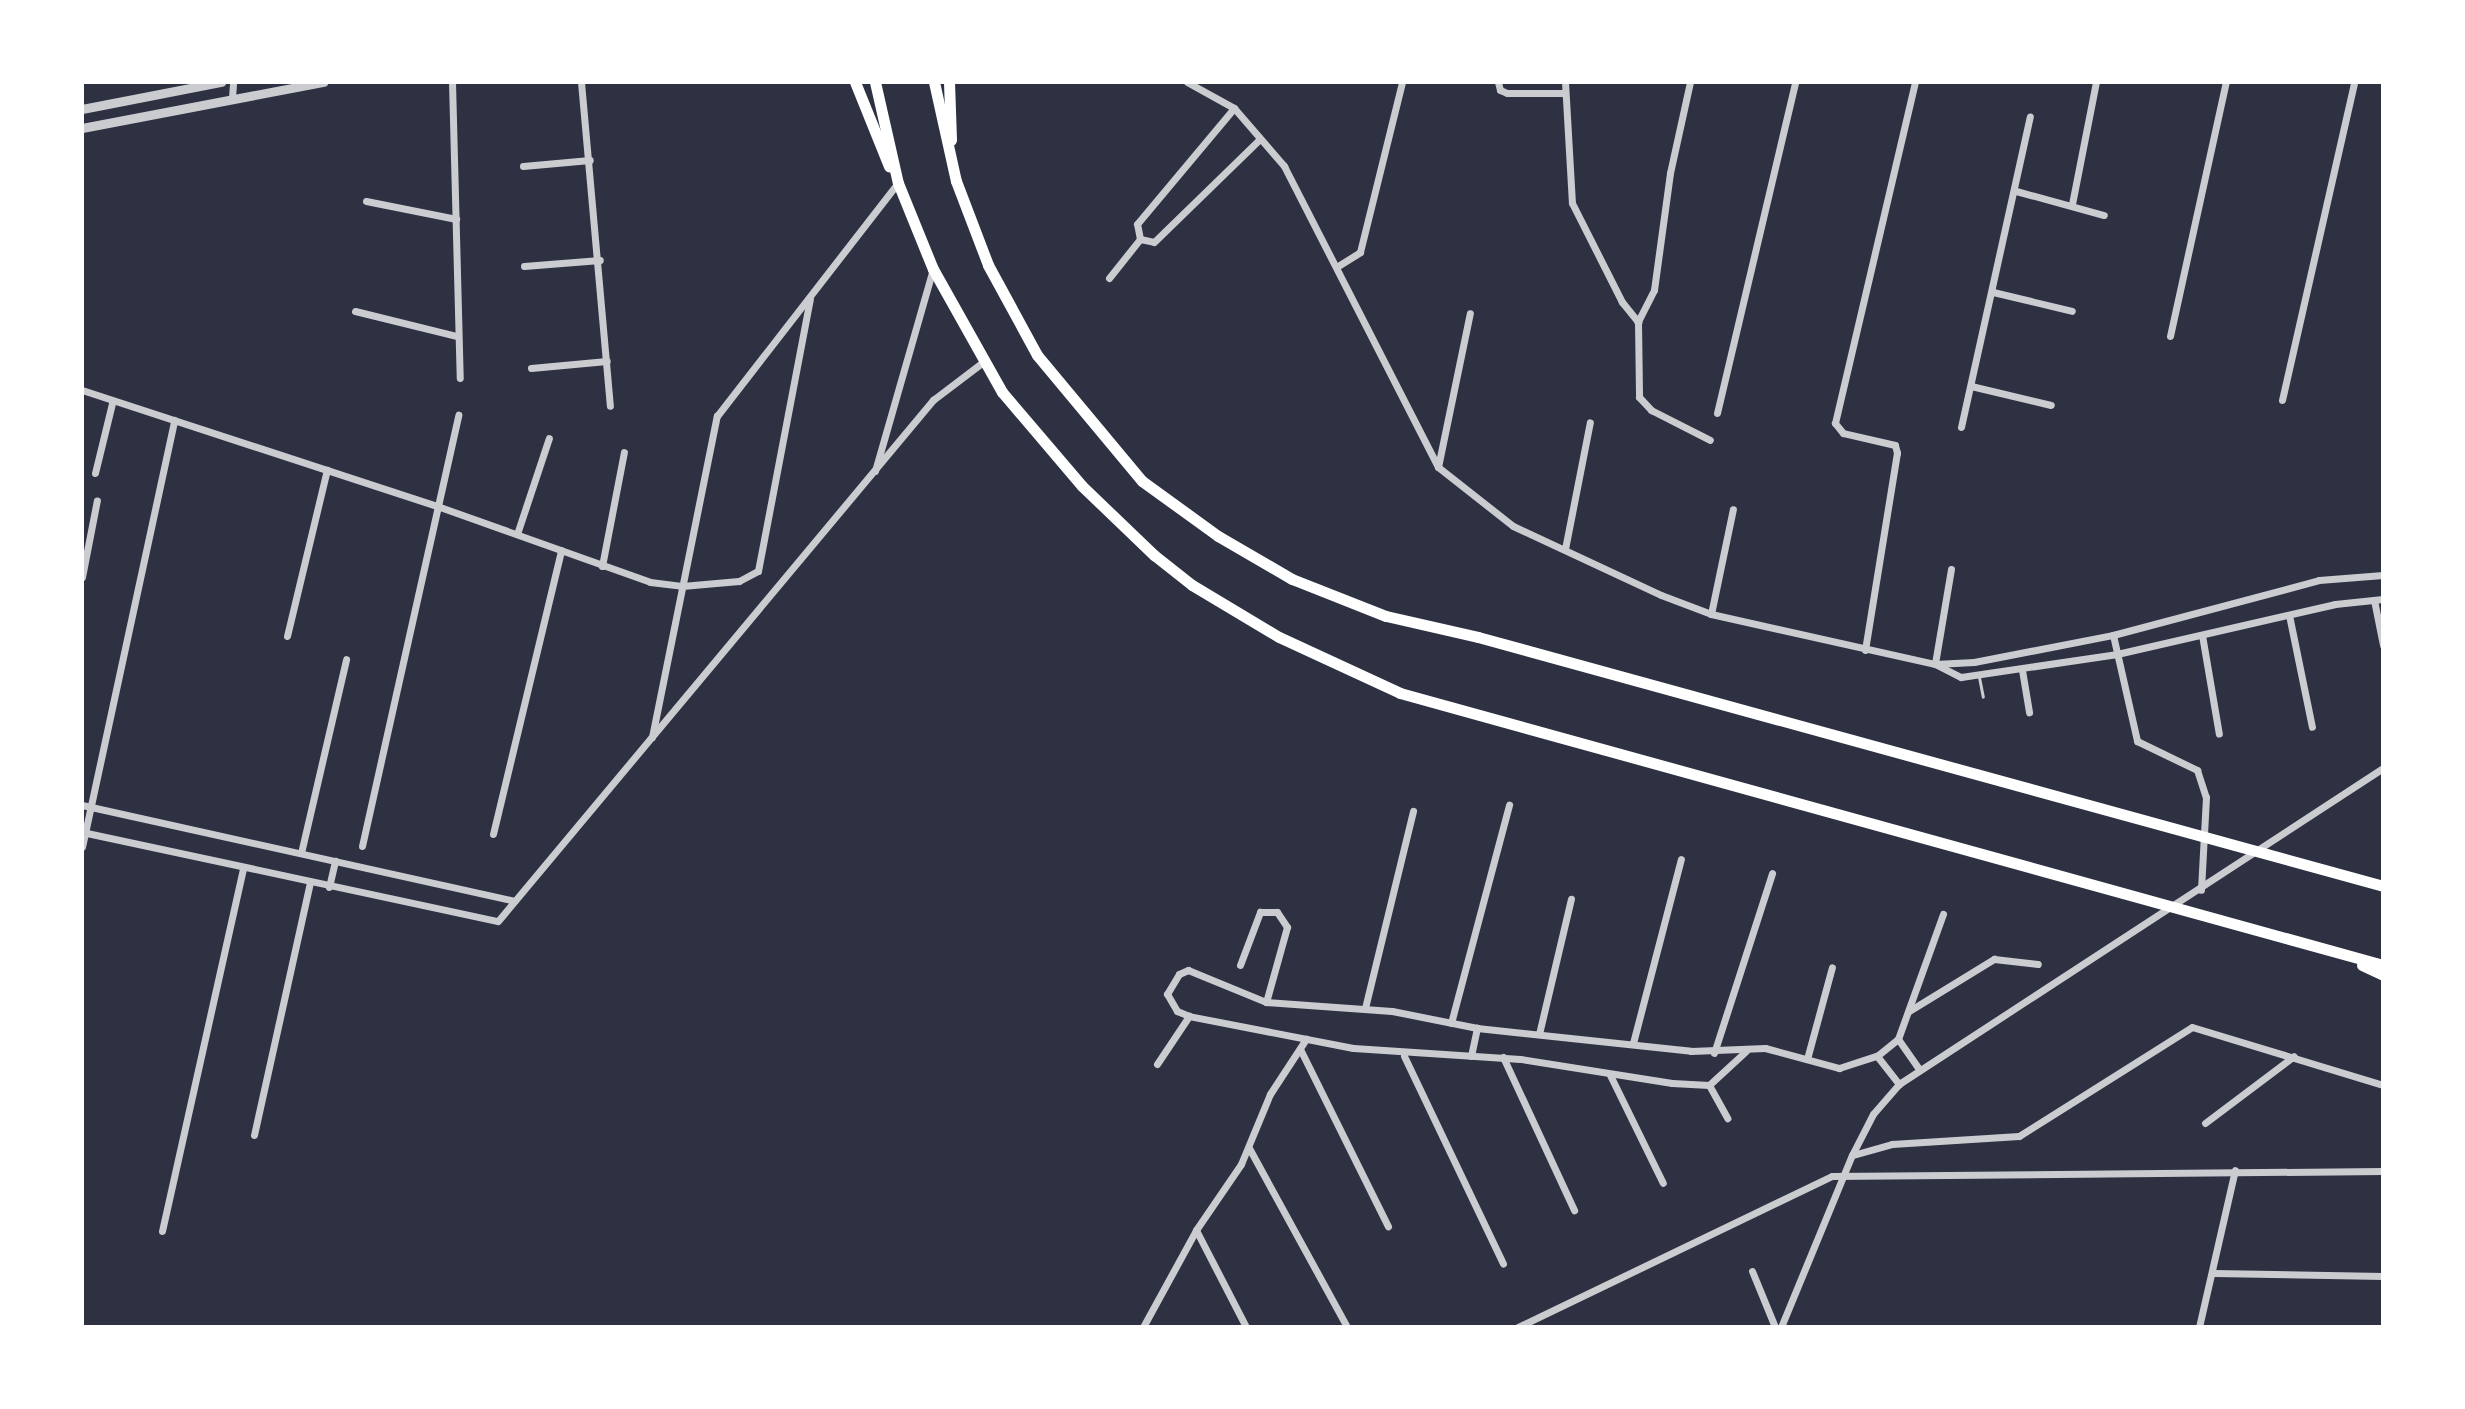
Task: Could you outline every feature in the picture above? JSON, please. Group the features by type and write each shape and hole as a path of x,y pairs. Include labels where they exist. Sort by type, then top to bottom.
{"highway":[{"path":"855,82 933,269 983,362 1015,409 1082,486 1154,555 1217,600 1339,667 1400,693 2383,965"},
{"path":"875,82 898,183"},
{"path":"934,82 956,181 1013,316 1075,405 1142,481 1218,536 1292,579 1386,616 1478,637 2152,825 2383,886"},
{"path":"949,82 956,181"},
{"path":"2332,952 2383,975"}],"street":[{"path":"82,109 221,82"},
{"path":"232,98 233,82"},
{"path":"82,128 324,82"},
{"path":"452,82 460,378"},
{"path":"581,82 600,260 610,406"},
{"path":"1187,82 1234,108 1284,166 1338,266 1438,467 1513,526 1711,614 1935,664 1974,662 2113,635 2319,580 2383,575"},
{"path":"1338,266 1360,252 1402,82"},
{"path":"1498,82 1500,90 1507,93 1562,93"},
{"path":"1565,82 1562,93 1572,203 1622,302 1638,322"},
{"path":"1690,82 1670,173 1654,290 1638,322 1641,403 1710,440"},
{"path":"1717,413 1795,82"},
{"path":"1865,650 1897,453 1888,441 1843,433 1835,423 1915,82"},
{"path":"2072,204 2095,82"},
{"path":"2170,336 2226,82"},
{"path":"2282,400 2354,82"},
{"path":"1109,278 1140,239 1137,224 1234,108"},
{"path":"1961,427 2016,191 2030,117"},
{"path":"1140,239 1154,242 1260,139"},
{"path":"523,166 590,160"},
{"path":"651,739 717,416 898,183"},
{"path":"2016,191 2104,215"},
{"path":"366,201 456,219"},
{"path":"524,266 600,260"},
{"path":"874,476 933,269"},
{"path":"1993,292 2072,311"},
{"path":"82,390 112,403 174,420 437,506 650,582 682,586 753,578 810,299"},
{"path":"355,311 457,336"},
{"path":"1438,467 1470,313"},
{"path":"531,368 607,361"},
{"path":"84,833 498,921 874,476 933,400 983,362"},
{"path":"1971,386 2051,405"},
{"path":"95,473 112,403"},
{"path":"362,846 458,415"},
{"path":"82,847 174,420"},
{"path":"1565,549 1590,422"},
{"path":"517,534 549,438"},
{"path":"602,566 624,452"},
{"path":"287,636 327,470"},
{"path":"82,577 97,500"},
{"path":"1711,614 1733,509"},
{"path":"493,834 561,550"},
{"path":"1935,664 1951,569"},
{"path":"1935,664 1949,675 2022,670 2117,654 2289,615 2378,599 2383,645"},
{"path":"2289,615 2312,727"},
{"path":"2113,635 2137,741 2197,770 2206,797 2201,890"},
{"path":"2202,635 2219,734"},
{"path":"301,853 346,659"},
{"path":"2022,670 2029,712"},
{"path":"1781,1327 1852,1155 1861,1137 1899,1084 2201,890 2383,768"},
{"path":"82,805 514,901"},
{"path":"1451,1023 1509,805"},
{"path":"1365,1008 1413,811"},
{"path":"1633,1043 1681,859"},
{"path":"329,887 335,861"},
{"path":"162,1231 243,868"},
{"path":"1714,1053 1772,873"},
{"path":"254,1135 310,883"},
{"path":"1539,1034 1571,899"},
{"path":"1240,965 1260,912 1277,912 1287,927 1266,1002"},
{"path":"1746,1051 1709,1085 1610,1075 1503,1057 1404,1056 1189,1016 1177,1011 1167,994 1179,974 1188,970 1266,1002 1365,1008 1477,1028 1714,1053 1765,1048 1839,1068 1877,1056 1898,1039 1943,914"},
{"path":"1909,1011 1994,959 2038,964"},
{"path":"1807,1059 1832,967"},
{"path":"1157,1064 1189,1016"},
{"path":"1852,1155 1892,1144 2019,1136 2192,1027 2383,1085"},
{"path":"1471,1056 1477,1028"},
{"path":"1143,1327 1196,1230 1249,1148 1270,1094 1306,1039"},
{"path":"1898,1039 1920,1070"},
{"path":"1300,1049 1388,1226"},
{"path":"1404,1056 1503,1264"},
{"path":"1877,1056 1899,1084"},
{"path":"2205,1123 2294,1056"},
{"path":"1503,1057 1574,1210"},
{"path":"1610,1075 1663,1183"},
{"path":"1709,1085 1727,1118"},
{"path":"1249,1148 1347,1327"},
{"path":"2199,1327 2214,1273 2235,1170"},
{"path":"1518,1327 1821,1179 1843,1174 2383,1171"},
{"path":"1196,1230 1246,1327"},
{"path":"1752,1271 1775,1327"},
{"path":"2214,1273 2383,1276"},
{"path":"1149,1317 1154,1327"}],"lane":[{"path":"1979,675 1983,697"}]}
